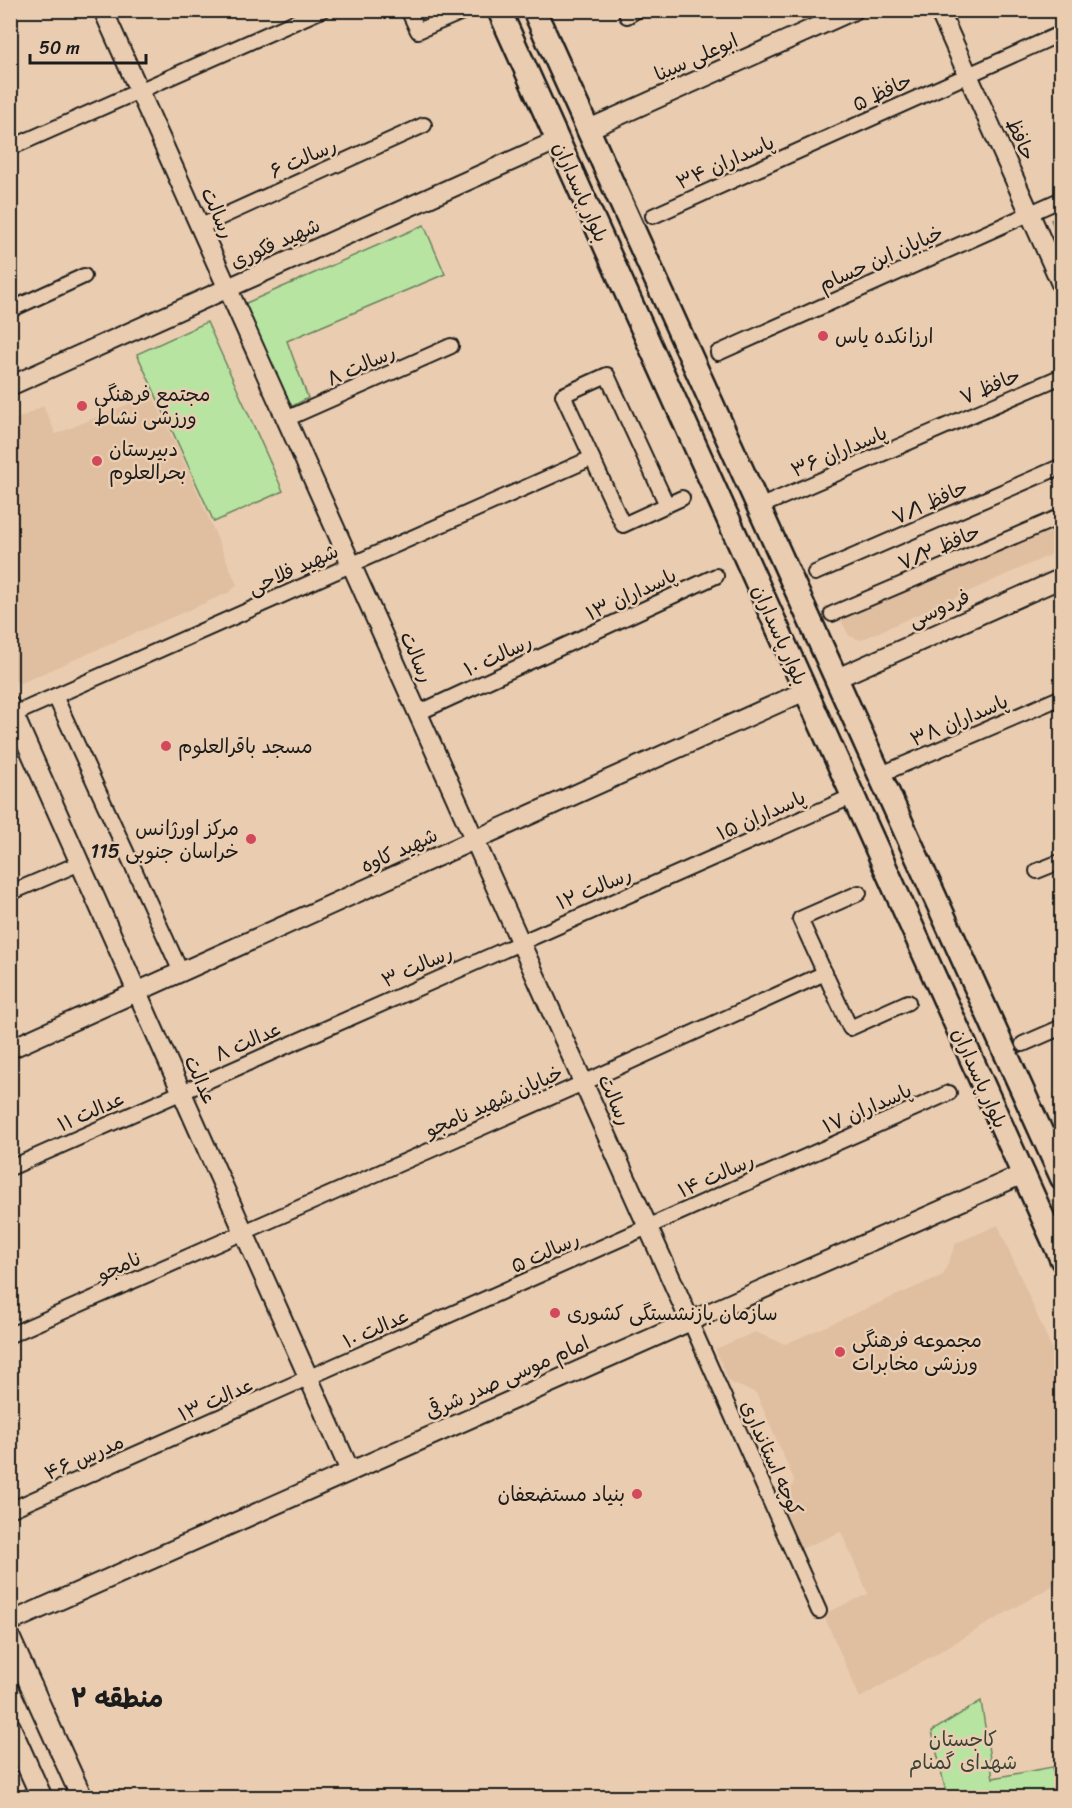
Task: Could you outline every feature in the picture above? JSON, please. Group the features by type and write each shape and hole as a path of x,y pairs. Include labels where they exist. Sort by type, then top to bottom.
{"main road":[{"name":"بلوار پاسداران","path":"499,10 1062,1260"},
{"name":"بلوار پاسداران","path":"534,10 879,775 1053,1138 1062,1178"},
{"path":"10,1639 82,1797"},
{"path":"10,1727 42,1797"}],"street":[{"name":"رسالت","path":"103,10 690,1321"},
{"path":"10,148 322,10"},
{"path":"408,10 418,31 462,12"},
{"name":"ابوعلی سینا","path":"589,129 854,10"},
{"name":"حافظ","path":"939,10 1062,286"},
{"name":"حافظ ۵","path":"813,145 1062,33"},
{"name":"رسالت ۶","path":"200,226 424,126"},
{"name":"شهید فکوری","path":"10,386 558,141"},
{"name":"پاسداران ۳۴","path":"653,216 813,145"},
{"name":"خیابان ابن حسام","path":"718,353 1062,199"},
{"path":"10,310 84,276"},
{"name":"رسالت ۸","path":"286,419 451,346"},
{"path":"667,505 607,375 563,395 623,525 667,505 681,498"},
{"name":"حافظ ۷","path":"934,431 1062,376"},
{"name":"پاسداران ۳۶","path":"759,507 934,431"},
{"name":"شهید فلاحی","path":"12,712 55,696 592,458"},
{"name":"حافظ ۷/۱","path":"815,573 1062,466"},
{"name":"حافظ ۷/۲","path":"832,614 1062,516"},
{"name":"پاسداران ۱۳","path":"561,648 716,576"},
{"name":"فردوسی","path":"836,679 1062,578"},
{"name":"رسالت ۱۰","path":"417,713 561,648"},
{"name":"شهید کاوه","path":"10,1049 806,691"},
{"path":"55,696 181,972"},
{"name":"پاسداران ۳۸","path":"879,775 1058,699"},
{"name":"عدالت","path":"12,712 350,1472"},
{"name":"پاسداران ۱۵","path":"684,870 853,796"},
{"path":"1037,871 1062,861"},
{"path":"10,893 80,863"},
{"name":"رسالت ۱۲","path":"520,942 684,870"},
{"path":"859,893 800,919 850,1028 908,1002"},
{"name":"رسالت ۳","path":"330,1026 520,942"},
{"name":"خیابان شهید نامجو","path":"244,1233 825,973"},
{"name":"عدالت ۸","path":"181,1092 330,1026"},
{"path":"1023,1044 1062,1027"},
{"name":"عدالت ۱۱","path":"13,1166 181,1092"},
{"name":"پاسداران ۱۷","path":"800,1159 949,1093"},
{"name":"رسالت ۱۴","path":"647,1227 800,1159"},
{"name":"امام موسی صدر شرقی","path":"10,1622 1023,1174"},
{"name":"رسالت ۵","path":"459,1312 647,1227"},
{"name":"نامجو","path":"10,1335 244,1233"},
{"name":"عدالت ۱۰","path":"309,1379 459,1312"},
{"name":"کوچه استانداری","path":"690,1321 819,1611"},
{"name":"عدالت ۱۳","path":"139,1454 309,1379"},
{"name":"مدرس ۴۶","path":"10,1510 139,1454"}],"shaded area":[{"path":"152,394 196,488 237,585 230,592 21,683 14,681 10,673 11,422 43,406 56,434"},
{"path":"1061,519 1061,550 861,640 849,636 841,620 843,614"},
{"path":"998,1225 1061,1370 1061,1581 860,1698 823,1614 868,1594 841,1532 801,1549 785,1512 794,1480 756,1393 729,1382 715,1349 755,1332 785,1344 943,1275 956,1243"}],"green space":[{"path":"1061,216 1061,243 1051,220"},
{"path":"424,225 445,274 287,341 308,398 287,409 244,304"},
{"path":"207,322 283,491 214,522 137,354"},
{"name":"کاجستان شهدای گمنام","path":"981,1701 993,1778 1052,1767 1059,1797 947,1797 932,1731"}],"place":[{"name":"ارزانکده یاس","path":"823,336"},
{"name":"مجتمع فرهنگی ورزشی نشاط","path":"82,406"},
{"name":"دبیرستان بحرالعلوم","path":"97,461"},
{"name":"مسجد باقرالعلوم","path":"166,746"},
{"name":"مرکز اورژانس 115 خراسان جنوبی","path":"251,839"},
{"name":"سازمان بازنشستگی کشوری","path":"555,1313"},
{"name":"مجموعه فرهنگی ورزشی مخابرات","path":"840,1352"},
{"name":"بنیاد مستضعفان","path":"637,1494"}],"district":[{"name":"منطقه ۲","path":"117,1698"}]}
